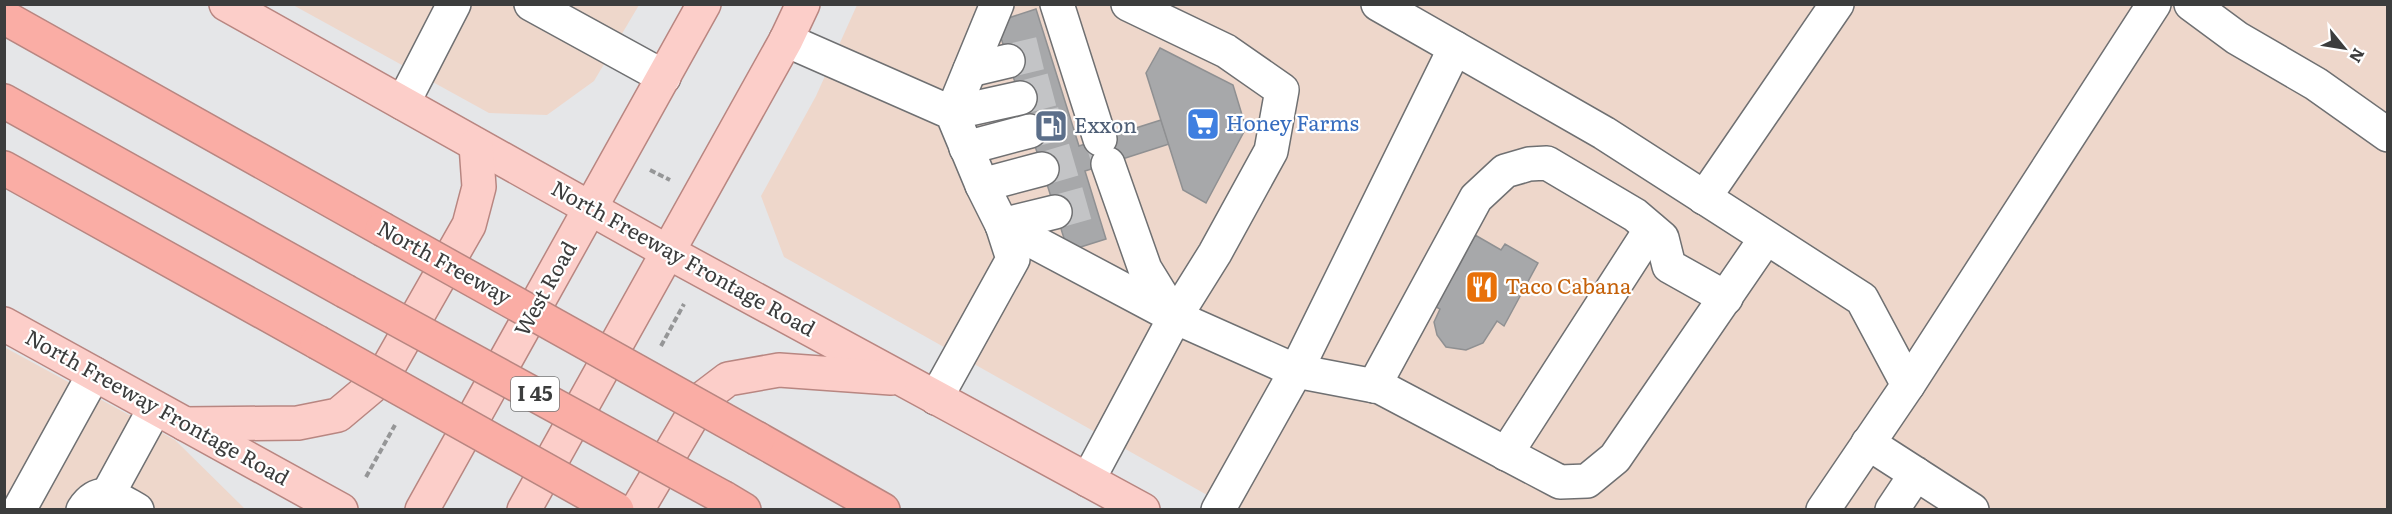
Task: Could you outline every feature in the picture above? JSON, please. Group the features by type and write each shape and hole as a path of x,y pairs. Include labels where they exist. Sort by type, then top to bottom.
{"highway":[{"name":"North Freeway","path":"4,17 884,510"},
{"name":"I 45","path":"4,101 734,504"},
{"path":"4,168 617,510"}],"main road":[{"name":"North Freeway Frontage Road","path":"226,4 668,252 1143,510"},
{"name":"West Road","path":"422,510 704,4"},
{"path":"524,510 786,40 803,4"},
{"path":"184,424 298,423 338,415 382,378 469,225 479,187 476,145"},
{"name":"North Freeway Frontage Road","path":"4,324 184,424 312,502 341,510"},
{"path":"637,510 703,398 728,379 779,370 902,379"}],"lane":[{"path":"403,104 454,4"},
{"path":"936,398 1013,260 1002,225 981,185 952,113 997,4"},
{"path":"1057,4 1060,48 1070,85 1093,135 1106,198 1145,269 1175,317"},
{"path":"1088,480 1175,317 1215,253 1271,151 1282,90 1226,51 1128,4"},
{"path":"1378,4 1604,133 1862,299 1908,385"},
{"path":"1704,198 1837,4"},
{"path":"1823,510 1908,385 2154,4"},
{"path":"2191,4 2237,38 2316,84 2388,135"},
{"path":"537,6 664,77"},
{"path":"786,40 952,113 1020,98"},
{"path":"1218,510 1296,371 1455,48"},
{"path":"970,70 1008,61"},
{"path":"966,148 1030,131"},
{"path":"1374,386 1476,198 1505,171 1529,164 1547,163 1635,215 1662,238 1670,266 1726,298"},
{"path":"981,185 1042,169"},
{"path":"1002,225 1055,212"},
{"path":"1002,225 1175,317 1296,371 1380,387 1560,482 1587,481 1615,458 1766,238"},
{"path":"1506,454 1652,229"},
{"path":"19,510 94,374"},
{"path":"137,510 96,502 155,408"},
{"path":"1869,443 1972,510"},
{"path":"1892,510 1916,474"}],"path":[{"path":"641,166 673,182"}],"shaded area":[{"path":"293,5 639,5 594,81 547,115 489,113"},
{"path":"857,5 2387,5 2387,509 1232,509 784,257 761,196 816,96"},
{"path":"4,347 175,440 245,509 5,509"}],"building":[{"name":"Exxon","path":"1036,9 1079,146 1161,120 1169,144 1085,171 1106,239 1068,251 996,22"},
{"name":"Honey Farms","path":"1160,48 1233,85 1246,128 1206,203 1183,190 1146,73"},
{"name":"Taco Cabana","path":"1475,235 1501,250 1505,244 1538,263 1504,326 1497,321 1483,343 1466,350 1446,347 1437,335 1434,322 1440,309 1429,303 1450,267 1457,270"}],"tunnel":[{"path":"1008,61 1049,51"},
{"path":"1020,98 1061,87"},
{"path":"1030,131 1071,121"},
{"path":"1042,169 1103,151"},
{"path":"1055,212 1094,201"}],"place":[{"name":"Honey Farms","path":"1203,124"},
{"name":"Exxon","path":"1051,126"},
{"name":"Taco Cabana","path":"1482,287"}]}
